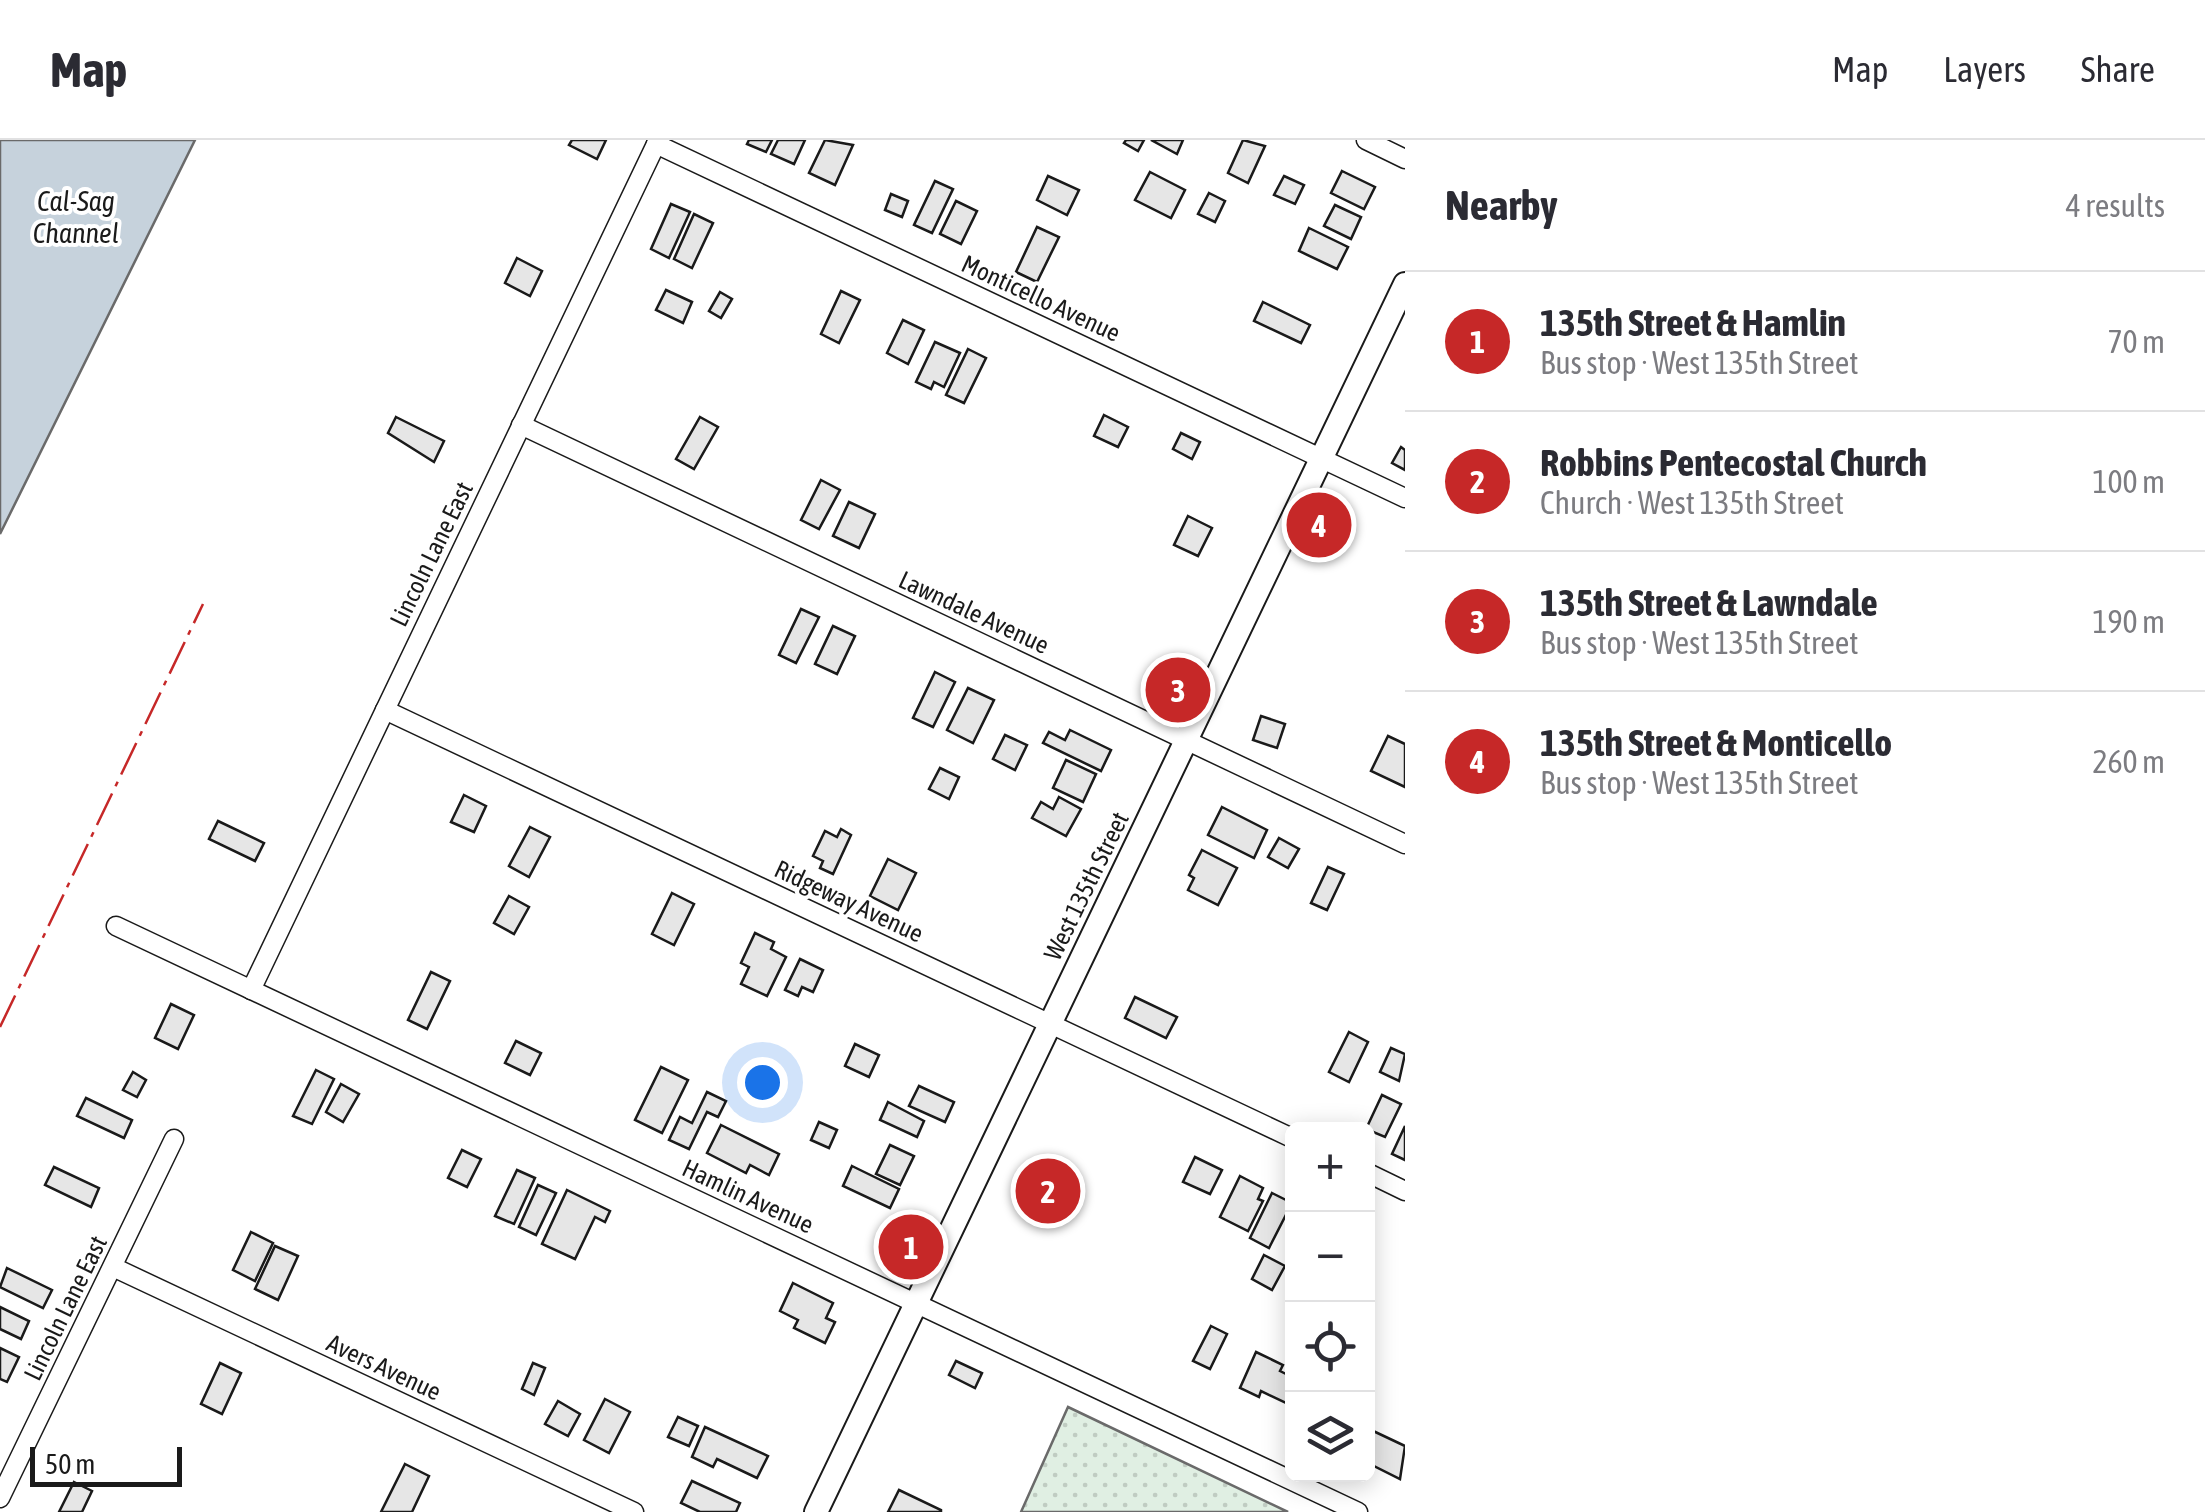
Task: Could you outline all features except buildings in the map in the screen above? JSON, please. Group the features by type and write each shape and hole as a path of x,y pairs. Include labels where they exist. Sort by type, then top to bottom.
{"street":[{"path":"1366,140 1405,159"},
{"name":"Lincoln Lane East","path":"251,990 657,142"},
{"name":"Monticello Avenue","path":"657,142 1405,498"},
{"name":"West 135th Street","path":"816,1512 1405,284"},
{"name":"Lawndale Avenue","path":"521,425 1405,844"},
{"name":"Ridgeway Avenue","path":"384,710 1285,1135"},
{"name":"Hamlin Avenue","path":"116,926 1358,1512"},
{"name":"Lincoln Lane East","path":"0,1498 174,1139"},
{"path":"1375,1176 1405,1191"},
{"name":"Avers Avenue","path":"113,1266 634,1512"}],"green space":[{"path":"1068,1407 1288,1512 1021,1512"}],"water":[{"name":"Cal-Sag Channel","path":"0,140 195,140 0,534"}],"power":[{"path":"0,1027 203,604"}],"place":[{"name":"135th Street & Monticello","path":"1319,525"},
{"name":"135th Street & Lawndale","path":"1178,690"},
{"name":"Robbins Pentecostal Church","path":"1048,1191"},
{"name":"135th Street & Hamlin","path":"911,1247"}]}
